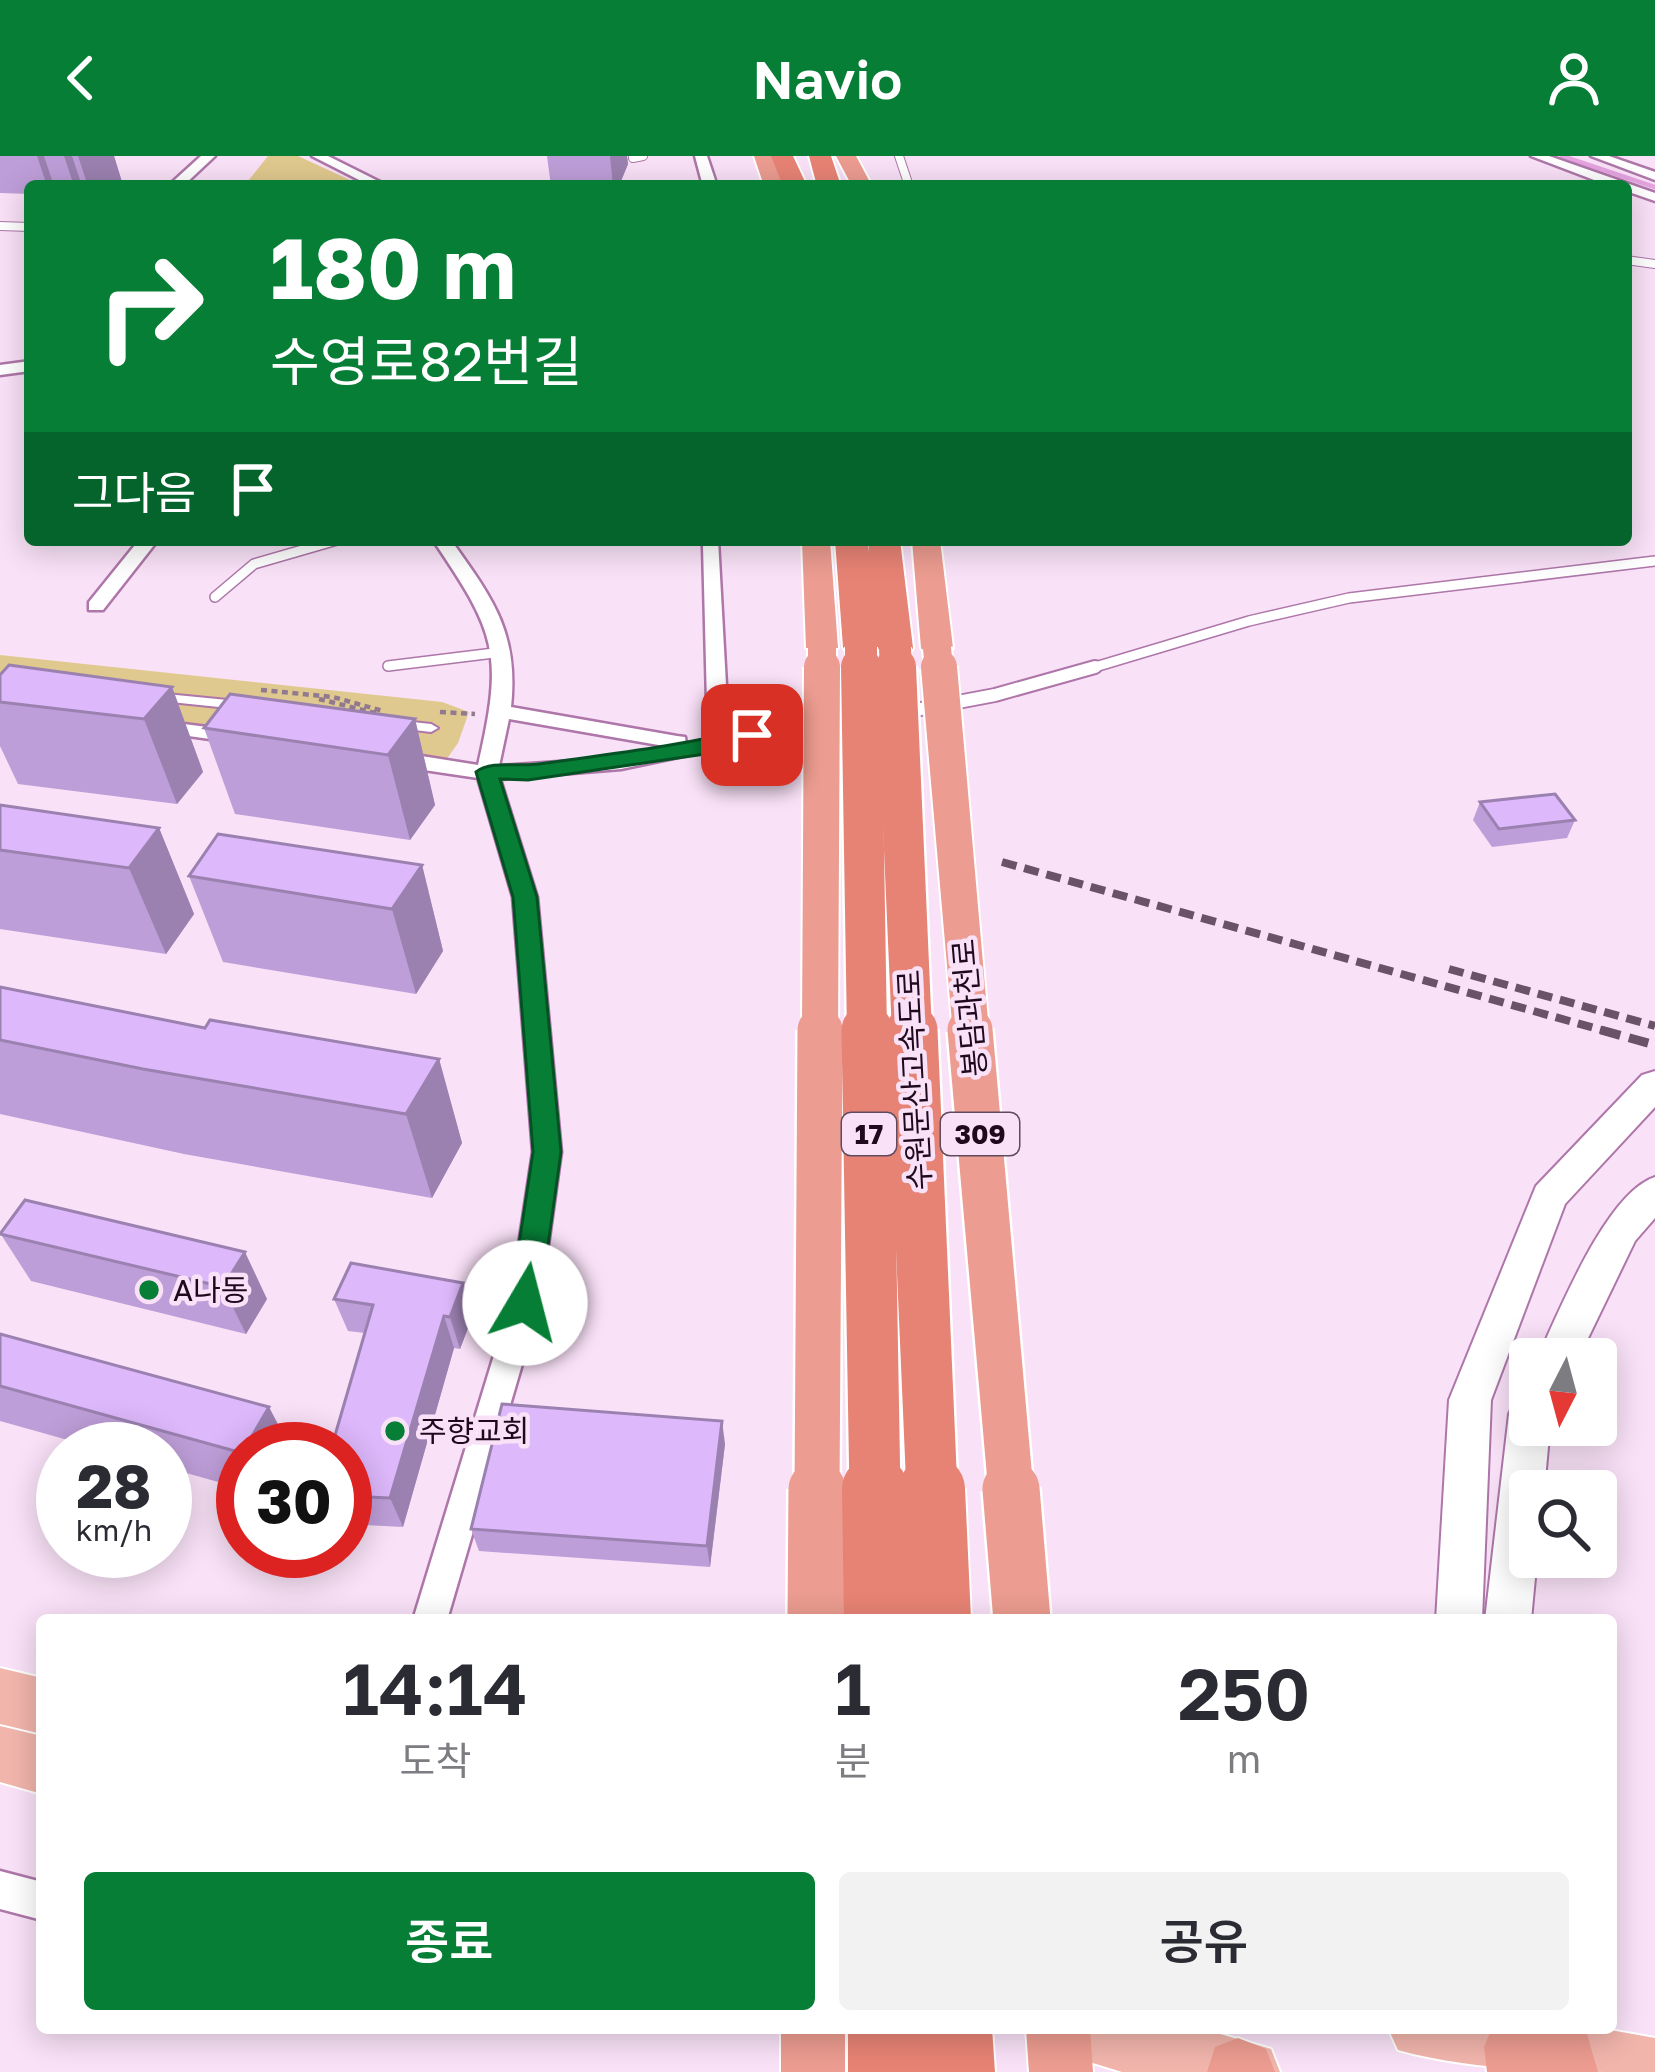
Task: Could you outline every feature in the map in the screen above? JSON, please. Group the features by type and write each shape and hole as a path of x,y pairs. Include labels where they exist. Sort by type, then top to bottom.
{"highway":[{"name":"봉담과천로","path":"820,546 879,648 1021,1614"},
{"name":"수원문산고속도로","path":"853,546 879,648 938,1614"},
{"name":"수원문산고속도로","path":"878,1614 879,648 884,546"},
{"name":"봉담과천로","path":"816,1614 879,648 923,546"},
{"path":"813,2034 813,2072"},
{"path":"884,2034 885,2072"},
{"path":"956,2034 958,2072"},
{"path":"1058,2034 1061,2072"}],"main road":[{"path":"1459,1614 1470,1400 1550,1196 1655,1084"},
{"path":"1568,1338 1621,1231 1655,1192"},
{"path":"1509,1614 1527,1446"},
{"path":"0,1696 36,1705"},
{"path":"0,1754 36,1763"},
{"path":"1096,2034 1243,2071"},
{"path":"1451,2034 1655,2070"}],"street":[{"path":"182,180 209,156"},
{"path":"318,156 368,180"},
{"path":"1537,156 1604,180"},
{"path":"1598,156 1655,176"},
{"path":"96,606 143,546"},
{"path":"432,1614 525,1303 547,1152 525,897 487,772 502,652 490,611 446,546"},
{"path":"712,546 717,703 729,728 752,735"},
{"path":"141,696 256,706"},
{"path":"492,712 705,747"},
{"path":"370,721 431,721"},
{"path":"128,724 257,739"},
{"path":"364,754 487,772 528,773 705,747 752,735"},
{"path":"0,1890 36,1899"}],"lane":[{"path":"633,158 644,156"},
{"path":"215,597 233,574 269,554 308,546"},
{"path":"752,735 970,703 1114,666 1249,621 1382,593 1462,579 1655,561"},
{"path":"388,666 502,652"}],"path":[{"path":"431,721 492,712"}],"shaded area":[{"path":"268,156 298,156 350,180 249,180"},
{"path":"0,655 442,702 469,712 446,760 0,708"}],"building":[{"path":"9,665 172,687 144,719 0,702 0,675"},
{"path":"230,694 415,719 388,755 204,728"},
{"path":"1555,794 1575,820 1499,829 1480,802"},
{"path":"0,805 159,828 129,868 0,850"},
{"path":"218,834 422,865 392,909 189,876"},
{"path":"0,987 205,1028 210,1020 439,1059 406,1114 0,1040"},
{"path":"25,1200 245,1252 223,1287 0,1234"},
{"path":"351,1263 463,1283 450,1317 444,1316 390,1498 372,1497 372,1422 339,1422 373,1305 334,1299"},
{"path":"0,1334 269,1407 260,1422 216,1422 216,1446 192,1439 192,1422 130,1422 0,1386"},
{"path":"502,1404 722,1421 707,1546 471,1529"}],"waterway":[{"path":"1562,156 1655,187"}],"railway":[{"path":"1002,862 1612,1033"},
{"path":"1449,969 1655,1026"},
{"path":"1601,1030 1655,1045"}],"place":[{"name":"A나동","path":"149,1290"},
{"name":"주향교회","path":"395,1431"}],"route":[{"path":"525,1303 547,1152 525,897 487,772 528,773 705,747 752,735"}]}
